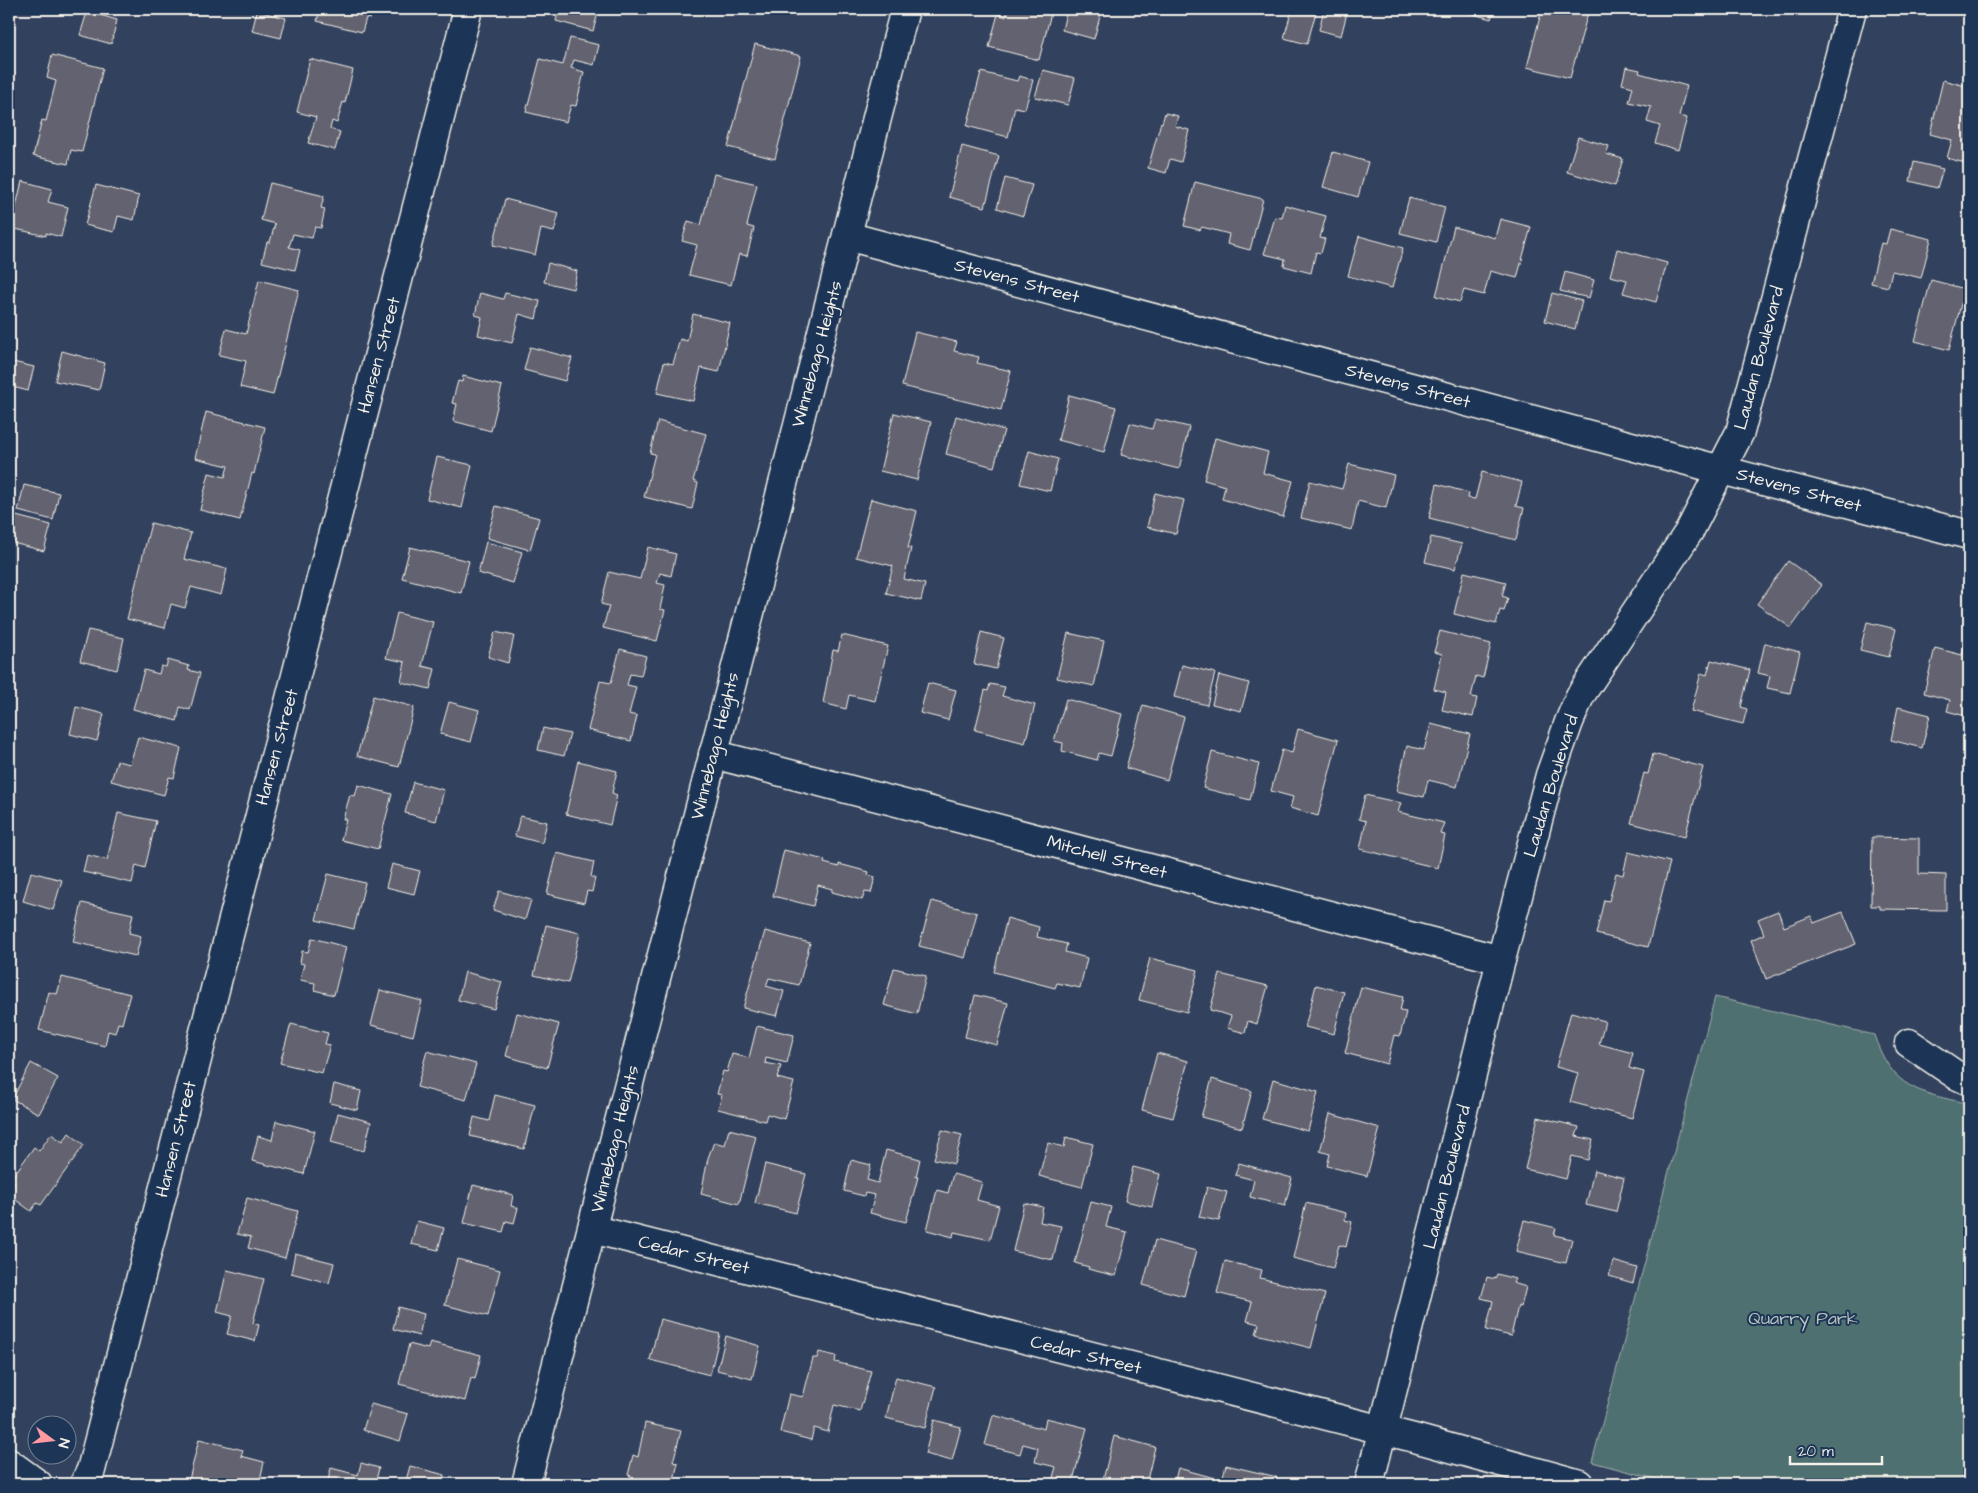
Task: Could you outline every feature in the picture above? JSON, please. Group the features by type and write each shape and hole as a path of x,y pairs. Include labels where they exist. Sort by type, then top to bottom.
{"street":[{"name":"Hansen Street","path":"84,1484 91,1470 468,9"},
{"name":"Winnebago Heights","path":"526,1484 905,9"},
{"name":"Laudan Boulevard","path":"1369,1484 1501,960 1550,775 1580,696 1690,530 1740,432 1852,9"},
{"name":"Stevens Street","path":"847,236 1969,535"},
{"name":"Mitchell Street","path":"713,754 1501,960"},
{"path":"1909,1043 1956,1075 1969,1081"},
{"name":"Cedar Street","path":"592,1229 1383,1431 1580,1484"},
{"path":"9,1463 38,1484"}],"green space":[{"name":"Quarry Park","path":"1715,997 1874,1035 1881,1053 1890,1067 1899,1078 1910,1086 1936,1096 1969,1104 1969,1484 1675,1484 1592,1462"}],"building":[{"path":"88,9 101,9 100,15 117,20 111,44 80,35"},
{"path":"320,9 373,9 370,19 366,18 362,32 317,21"},
{"path":"559,9 599,9 593,31 556,21"},
{"path":"657,9 675,9 674,13"},
{"path":"765,9 797,9 796,16"},
{"path":"1008,9 1052,9 1039,60 989,47 998,14 1006,17"},
{"path":"1067,9 1102,9 1094,39 1062,30"},
{"path":"1292,9 1317,9 1307,44 1284,38"},
{"path":"1324,9 1348,9 1341,36 1319,30"},
{"path":"1455,9 1494,9 1491,19"},
{"path":"1542,9 1566,12 1567,9 1589,9 1570,78 1527,67"},
{"path":"257,11 286,18 281,38 252,31"},
{"path":"570,38 599,45 594,65 574,60 571,68 584,72 576,106 571,105 566,122 526,112 540,59 563,65"},
{"path":"755,44 801,56 775,159 728,147"},
{"path":"52,55 103,68 82,152 71,150 68,164 33,156 42,120 46,121 56,81 47,78"},
{"path":"310,59 353,70 345,103 343,102 337,123 332,121 330,129 340,132 335,150 308,143 316,117 297,112"},
{"path":"1626,67 1640,70 1639,73 1687,86 1679,116 1687,118 1678,150 1655,143 1660,126 1647,122 1651,107 1629,102 1633,87 1622,84"},
{"path":"1043,70 1075,78 1068,105 1035,97"},
{"path":"981,72 1017,81 1019,76 1033,80 1025,109 1015,107 1008,137 967,126"},
{"path":"1943,80 1969,87 1969,147 1965,163 1947,158 1952,140 1930,134"},
{"path":"1165,113 1178,116 1175,126 1189,130 1181,162 1170,159 1166,173 1148,168"},
{"path":"1578,137 1609,146 1606,154 1623,159 1615,186 1567,172"},
{"path":"962,146 999,156 985,207 949,197"},
{"path":"1333,152 1368,162 1358,197 1323,187"},
{"path":"1914,162 1943,169 1937,188 1910,181"},
{"path":"714,174 757,184 747,226 754,228 747,256 739,254 731,285 689,275 697,245 682,241 688,221 701,225"},
{"path":"1005,178 1032,185 1023,216 997,208"},
{"path":"22,181 52,189 48,202 68,207 61,237 46,233 46,236 11,228"},
{"path":"1195,182 1263,199 1250,250 1227,244 1229,234 1202,227 1200,230 1184,226"},
{"path":"270,183 324,196 321,208 325,209 321,228 315,227 312,238 293,234 289,247 300,250 295,270 262,262 267,242 270,242 275,224 261,220"},
{"path":"96,185 139,196 134,220 118,216 114,232 85,225"},
{"path":"1409,198 1445,207 1436,242 1400,233"},
{"path":"505,199 559,213 554,232 541,229 535,255 493,245"},
{"path":"1285,205 1326,216 1320,238 1325,239 1321,253 1316,252 1311,273 1284,266 1285,259 1264,254 1275,217 1282,218"},
{"path":"1500,219 1531,227 1517,278 1490,271 1484,295 1464,290 1460,302 1436,296 1454,227 1495,238"},
{"path":"1890,229 1931,239 1921,278 1892,271 1888,287 1871,283 1881,243 1886,244"},
{"path":"1359,236 1403,248 1392,288 1348,276"},
{"path":"1617,249 1667,263 1656,302 1623,293 1627,280 1610,276"},
{"path":"548,263 577,271 573,289 544,282"},
{"path":"1565,272 1594,280 1589,298 1560,291"},
{"path":"259,280 299,290 273,395 240,387 246,361 219,355 226,329 246,334"},
{"path":"1931,280 1965,289 1949,350 1915,341"},
{"path":"480,293 503,299 505,293 540,301 536,319 519,314 512,343 478,335 482,317 475,315"},
{"path":"1552,293 1582,301 1575,329 1545,321"},
{"path":"693,314 730,323 719,372 701,368 693,401 657,393 664,362 673,364 680,339 687,341"},
{"path":"915,332 957,342 954,351 979,357 977,363 1011,371 1001,410 902,386"},
{"path":"530,347 572,358 565,381 524,370"},
{"path":"62,351 105,363 99,390 55,381"},
{"path":"9,361 34,367 28,391 9,386"},
{"path":"463,376 502,386 491,431 453,421 457,404 452,403 458,381 462,382"},
{"path":"1069,395 1116,407 1104,452 1058,440"},
{"path":"206,412 265,427 254,474 252,473 240,520 200,510 209,473 225,477 228,466 195,458"},
{"path":"894,413 931,422 917,480 880,471"},
{"path":"956,416 1004,430 994,467 946,454"},
{"path":"1155,419 1189,427 1179,469 1121,455 1130,423 1152,429"},
{"path":"658,421 706,434 693,481 698,483 692,509 644,497 655,454 650,453"},
{"path":"1215,438 1268,452 1263,473 1293,481 1283,517 1222,499 1225,486 1204,480"},
{"path":"1029,451 1058,459 1050,491 1020,484"},
{"path":"437,457 472,465 462,508 427,499"},
{"path":"1349,464 1394,475 1386,508 1358,501 1352,530 1301,518 1310,481 1342,489"},
{"path":"1482,472 1522,482 1516,506 1524,508 1516,540 1429,518 1437,484 1469,493 1468,498 1475,499"},
{"path":"24,485 59,493 53,520 18,511"},
{"path":"1155,493 1184,500 1176,534 1147,527"},
{"path":"871,499 917,511 908,548 911,548 904,579 925,584 921,601 886,593 893,566 856,557"},
{"path":"496,506 539,518 530,550 487,538"},
{"path":"16,516 51,525 44,551 9,542"},
{"path":"151,523 191,533 184,559 227,569 221,595 191,587 185,608 171,604 165,628 127,619"},
{"path":"1431,537 1462,544 1455,569 1425,562"},
{"path":"486,542 522,552 513,583 478,573"},
{"path":"410,547 469,561 461,593 402,578"},
{"path":"648,547 676,554 671,576 660,573 657,583 665,585 660,609 665,610 657,641 603,628 609,606 601,604 609,572 640,579"},
{"path":"1788,561 1822,585 1791,628 1757,604"},
{"path":"1464,572 1506,582 1502,596 1508,598 1504,611 1500,610 1496,624 1454,614"},
{"path":"397,613 433,622 422,666 435,669 430,689 401,682 405,662 386,658"},
{"path":"1867,622 1896,629 1889,657 1860,650"},
{"path":"88,630 124,638 117,670 80,661"},
{"path":"1440,631 1491,644 1483,678 1476,676 1471,697 1477,698 1473,717 1442,710 1446,692 1434,689 1442,654 1434,652"},
{"path":"495,632 514,636 508,663 488,657"},
{"path":"981,632 1004,638 996,669 974,664"},
{"path":"1068,633 1104,641 1094,686 1057,678"},
{"path":"842,635 888,646 875,701 849,695 846,709 823,703 833,650 838,651"},
{"path":"1966,640 1969,641 1969,717 1947,711 1950,700 1924,693 1935,648 1962,655"},
{"path":"1765,643 1800,652 1790,693 1767,688 1770,676 1758,673"},
{"path":"620,649 646,656 641,676 630,674 627,685 636,687 629,714 637,716 631,741 588,730 600,681 611,683"},
{"path":"168,660 189,666 188,670 200,673 190,710 180,707 177,721 133,709 144,670 159,674 161,666 166,667"},
{"path":"1711,660 1750,670 1741,707 1747,709 1743,724 1691,711 1701,673 1707,675"},
{"path":"1182,665 1215,673 1207,705 1174,697"},
{"path":"1219,675 1249,683 1241,711 1212,704"},
{"path":"928,683 956,690 948,720 920,713"},
{"path":"990,684 1005,687 1002,696 1035,705 1025,743 975,730 985,690 988,691"},
{"path":"373,696 414,707 399,767 357,756"},
{"path":"1066,699 1122,714 1111,756 1099,753 1097,760 1062,751 1063,743 1054,741"},
{"path":"449,702 479,710 471,742 440,734"},
{"path":"1143,705 1184,717 1167,780 1126,768"},
{"path":"76,707 104,714 97,741 70,734"},
{"path":"1898,707 1930,715 1922,748 1891,740"},
{"path":"1431,724 1470,734 1457,787 1428,780 1424,797 1396,791 1407,746 1424,750"},
{"path":"543,728 570,734 564,756 538,750"},
{"path":"1298,729 1338,740 1318,816 1290,808 1293,797 1271,791 1282,750 1292,753"},
{"path":"138,737 181,748 174,778 169,777 164,795 111,781 117,761 130,764"},
{"path":"1212,752 1259,764 1250,800 1203,788"},
{"path":"1653,754 1703,767 1685,837 1631,823 1644,773 1648,774"},
{"path":"578,761 617,771 612,793 617,795 610,825 566,814"},
{"path":"413,782 444,790 436,821 405,813"},
{"path":"358,785 392,794 378,849 341,840 346,819 343,819 350,795 355,796"},
{"path":"1365,795 1401,803 1398,812 1444,823 1440,834 1445,835 1438,868 1360,849 1366,821 1359,819"},
{"path":"118,813 156,821 145,868 136,865 132,883 83,872 87,855 107,860"},
{"path":"520,816 547,822 542,843 515,836"},
{"path":"1872,837 1919,838 1919,874 1946,875 1946,910 1880,909 1880,906 1871,906"},
{"path":"784,850 825,860 824,863 839,867 839,864 869,872 868,875 875,877 871,893 865,892 862,900 832,892 832,889 818,885 813,906 773,896"},
{"path":"1628,852 1670,862 1648,947 1596,934 1604,900 1609,901 1616,873 1623,875"},
{"path":"557,853 594,862 591,877 595,878 592,892 587,891 584,903 547,894"},
{"path":"392,864 420,871 414,894 386,887"},
{"path":"31,872 62,880 53,910 23,901"},
{"path":"328,874 365,883 354,929 316,920"},
{"path":"499,891 531,900 525,920 493,910"},
{"path":"1969,897 1969,920 1962,917"},
{"path":"932,901 977,913 965,958 919,946"},
{"path":"82,903 133,914 129,933 141,936 136,956 73,942"},
{"path":"1778,911 1784,927 1811,916 1814,923 1843,912 1856,944 1766,979 1751,940 1764,934 1758,919"},
{"path":"1007,918 1039,927 1037,937 1067,944 1065,952 1087,958 1080,988 1057,983 1055,988 994,972"},
{"path":"546,925 580,933 568,983 534,975"},
{"path":"765,931 810,943 799,985 769,978 766,986 784,991 777,1016 743,1008"},
{"path":"312,938 346,947 334,995 314,990 315,983 300,980 304,964 300,963 302,951 308,952"},
{"path":"1150,958 1198,970 1187,1012 1139,1000"},
{"path":"894,968 926,976 917,1014 884,1005"},
{"path":"465,972 502,982 494,1009 458,1000"},
{"path":"1220,974 1268,986 1257,1024 1248,1021 1245,1033 1227,1028 1231,1016 1210,1010"},
{"path":"62,977 130,994 122,1024 118,1023 115,1033 108,1031 105,1046 39,1030 49,992 57,994"},
{"path":"1316,985 1344,992 1334,1034 1305,1027"},
{"path":"1361,987 1403,997 1400,1011 1406,1012 1400,1036 1394,1035 1387,1064 1345,1053"},
{"path":"380,990 422,1001 413,1036 371,1025"},
{"path":"975,995 1008,1003 997,1045 965,1037"},
{"path":"1571,1012 1605,1021 1599,1044 1633,1053 1629,1068 1644,1072 1632,1118 1570,1102 1578,1073 1556,1067"},
{"path":"517,1013 559,1024 547,1068 506,1056"},
{"path":"291,1024 328,1033 325,1044 330,1045 322,1073 280,1063"},
{"path":"757,1026 794,1035 787,1063 766,1058 765,1063 781,1066 777,1078 794,1082 784,1119 767,1114 765,1121 718,1109 722,1095 717,1094 723,1071 727,1072 732,1054 749,1058"},
{"path":"427,1051 476,1064 466,1100 417,1087"},
{"path":"1157,1053 1188,1061 1173,1118 1142,1110"},
{"path":"31,1063 58,1078 39,1114 12,1099"},
{"path":"1212,1079 1252,1091 1242,1128 1201,1117"},
{"path":"1273,1079 1318,1092 1308,1131 1262,1119"},
{"path":"334,1084 361,1091 357,1110 330,1103"},
{"path":"495,1095 535,1105 524,1149 470,1136 474,1117 489,1121"},
{"path":"338,1113 371,1122 364,1151 331,1142"},
{"path":"1330,1114 1380,1128 1367,1176 1327,1166 1330,1154 1320,1151"},
{"path":"1538,1117 1579,1127 1576,1136 1593,1140 1588,1160 1572,1156 1566,1179 1525,1169"},
{"path":"276,1121 315,1131 304,1174 252,1161 258,1136 272,1140"},
{"path":"729,1129 756,1136 739,1204 701,1194 708,1158 714,1142 725,1145"},
{"path":"942,1130 962,1135 954,1164 934,1159"},
{"path":"69,1133 84,1145 41,1205 37,1203 31,1211 9,1195 9,1191 15,1182 11,1179 34,1147 39,1151 51,1134 63,1142"},
{"path":"1066,1137 1093,1144 1082,1187 1039,1176 1048,1143 1064,1147"},
{"path":"886,1150 920,1159 916,1177 918,1177 906,1222 870,1213 875,1195 865,1193 864,1196 844,1191 851,1160 871,1165 867,1180 878,1183"},
{"path":"1239,1163 1292,1178 1285,1206 1250,1197 1254,1180 1235,1175"},
{"path":"765,1164 806,1174 796,1213 755,1203"},
{"path":"1133,1167 1160,1174 1152,1207 1125,1201"},
{"path":"1594,1170 1624,1178 1616,1212 1586,1205"},
{"path":"953,1174 982,1182 977,1200 999,1206 990,1240 954,1232 953,1237 927,1230 937,1190 948,1193"},
{"path":"473,1185 513,1195 511,1206 518,1208 514,1223 506,1221 503,1232 464,1223"},
{"path":"1207,1187 1227,1192 1219,1221 1199,1217"},
{"path":"247,1198 298,1211 285,1258 248,1248 251,1237 237,1234"},
{"path":"1091,1202 1111,1207 1106,1227 1127,1232 1116,1276 1088,1269 1089,1267 1075,1263"},
{"path":"1024,1203 1043,1207 1040,1222 1061,1226 1053,1260 1013,1251"},
{"path":"1306,1203 1346,1213 1345,1220 1352,1222 1346,1247 1339,1245 1333,1268 1293,1258"},
{"path":"1524,1220 1556,1228 1554,1235 1572,1239 1566,1263 1516,1251"},
{"path":"417,1221 444,1228 438,1250 411,1244"},
{"path":"1155,1240 1196,1251 1184,1296 1143,1285"},
{"path":"295,1253 334,1263 329,1283 291,1273"},
{"path":"457,1259 500,1270 488,1316 445,1305"},
{"path":"1225,1261 1262,1270 1260,1278 1325,1294 1311,1348 1256,1334 1259,1324 1247,1321 1252,1302 1217,1293"},
{"path":"1613,1261 1637,1268 1633,1283 1609,1276"},
{"path":"227,1270 264,1279 253,1323 259,1325 255,1341 227,1334 232,1316 217,1312"},
{"path":"1497,1274 1515,1279 1513,1283 1526,1287 1521,1307 1518,1306 1511,1336 1486,1330 1493,1301 1481,1298 1487,1277 1495,1279"},
{"path":"398,1307 424,1314 419,1336 393,1329"},
{"path":"660,1319 720,1334 710,1375 650,1360"},
{"path":"726,1336 760,1346 752,1379 717,1370"},
{"path":"430,1342 481,1355 475,1379 471,1378 465,1401 399,1384 409,1344 428,1349"},
{"path":"819,1352 836,1356 835,1362 871,1371 860,1411 834,1405 828,1432 814,1428 811,1440 780,1432 789,1394 803,1397 813,1358 817,1358"},
{"path":"896,1377 936,1387 925,1428 886,1418"},
{"path":"371,1404 408,1414 400,1441 363,1430"},
{"path":"993,1415 1044,1429 1046,1418 1087,1428 1072,1484 1051,1484 1056,1467 1035,1462 1038,1448 1023,1444 1020,1454 985,1445"},
{"path":"934,1420 961,1427 952,1461 925,1454"},
{"path":"645,1423 681,1431 673,1462 678,1463 673,1484 629,1484 631,1476 628,1475 633,1455 638,1457"},
{"path":"1114,1436 1155,1447 1146,1484 1110,1484 1110,1482 1103,1480"},
{"path":"199,1439 243,1450 241,1456 264,1462 260,1480 278,1484 188,1484"},
{"path":"361,1463 379,1468 375,1484 327,1484 331,1468 358,1475"},
{"path":"1226,1465 1277,1477 1275,1484 1174,1484 1178,1468 1222,1480"},
{"path":"410,1466 445,1475 443,1484 405,1484"}]}
